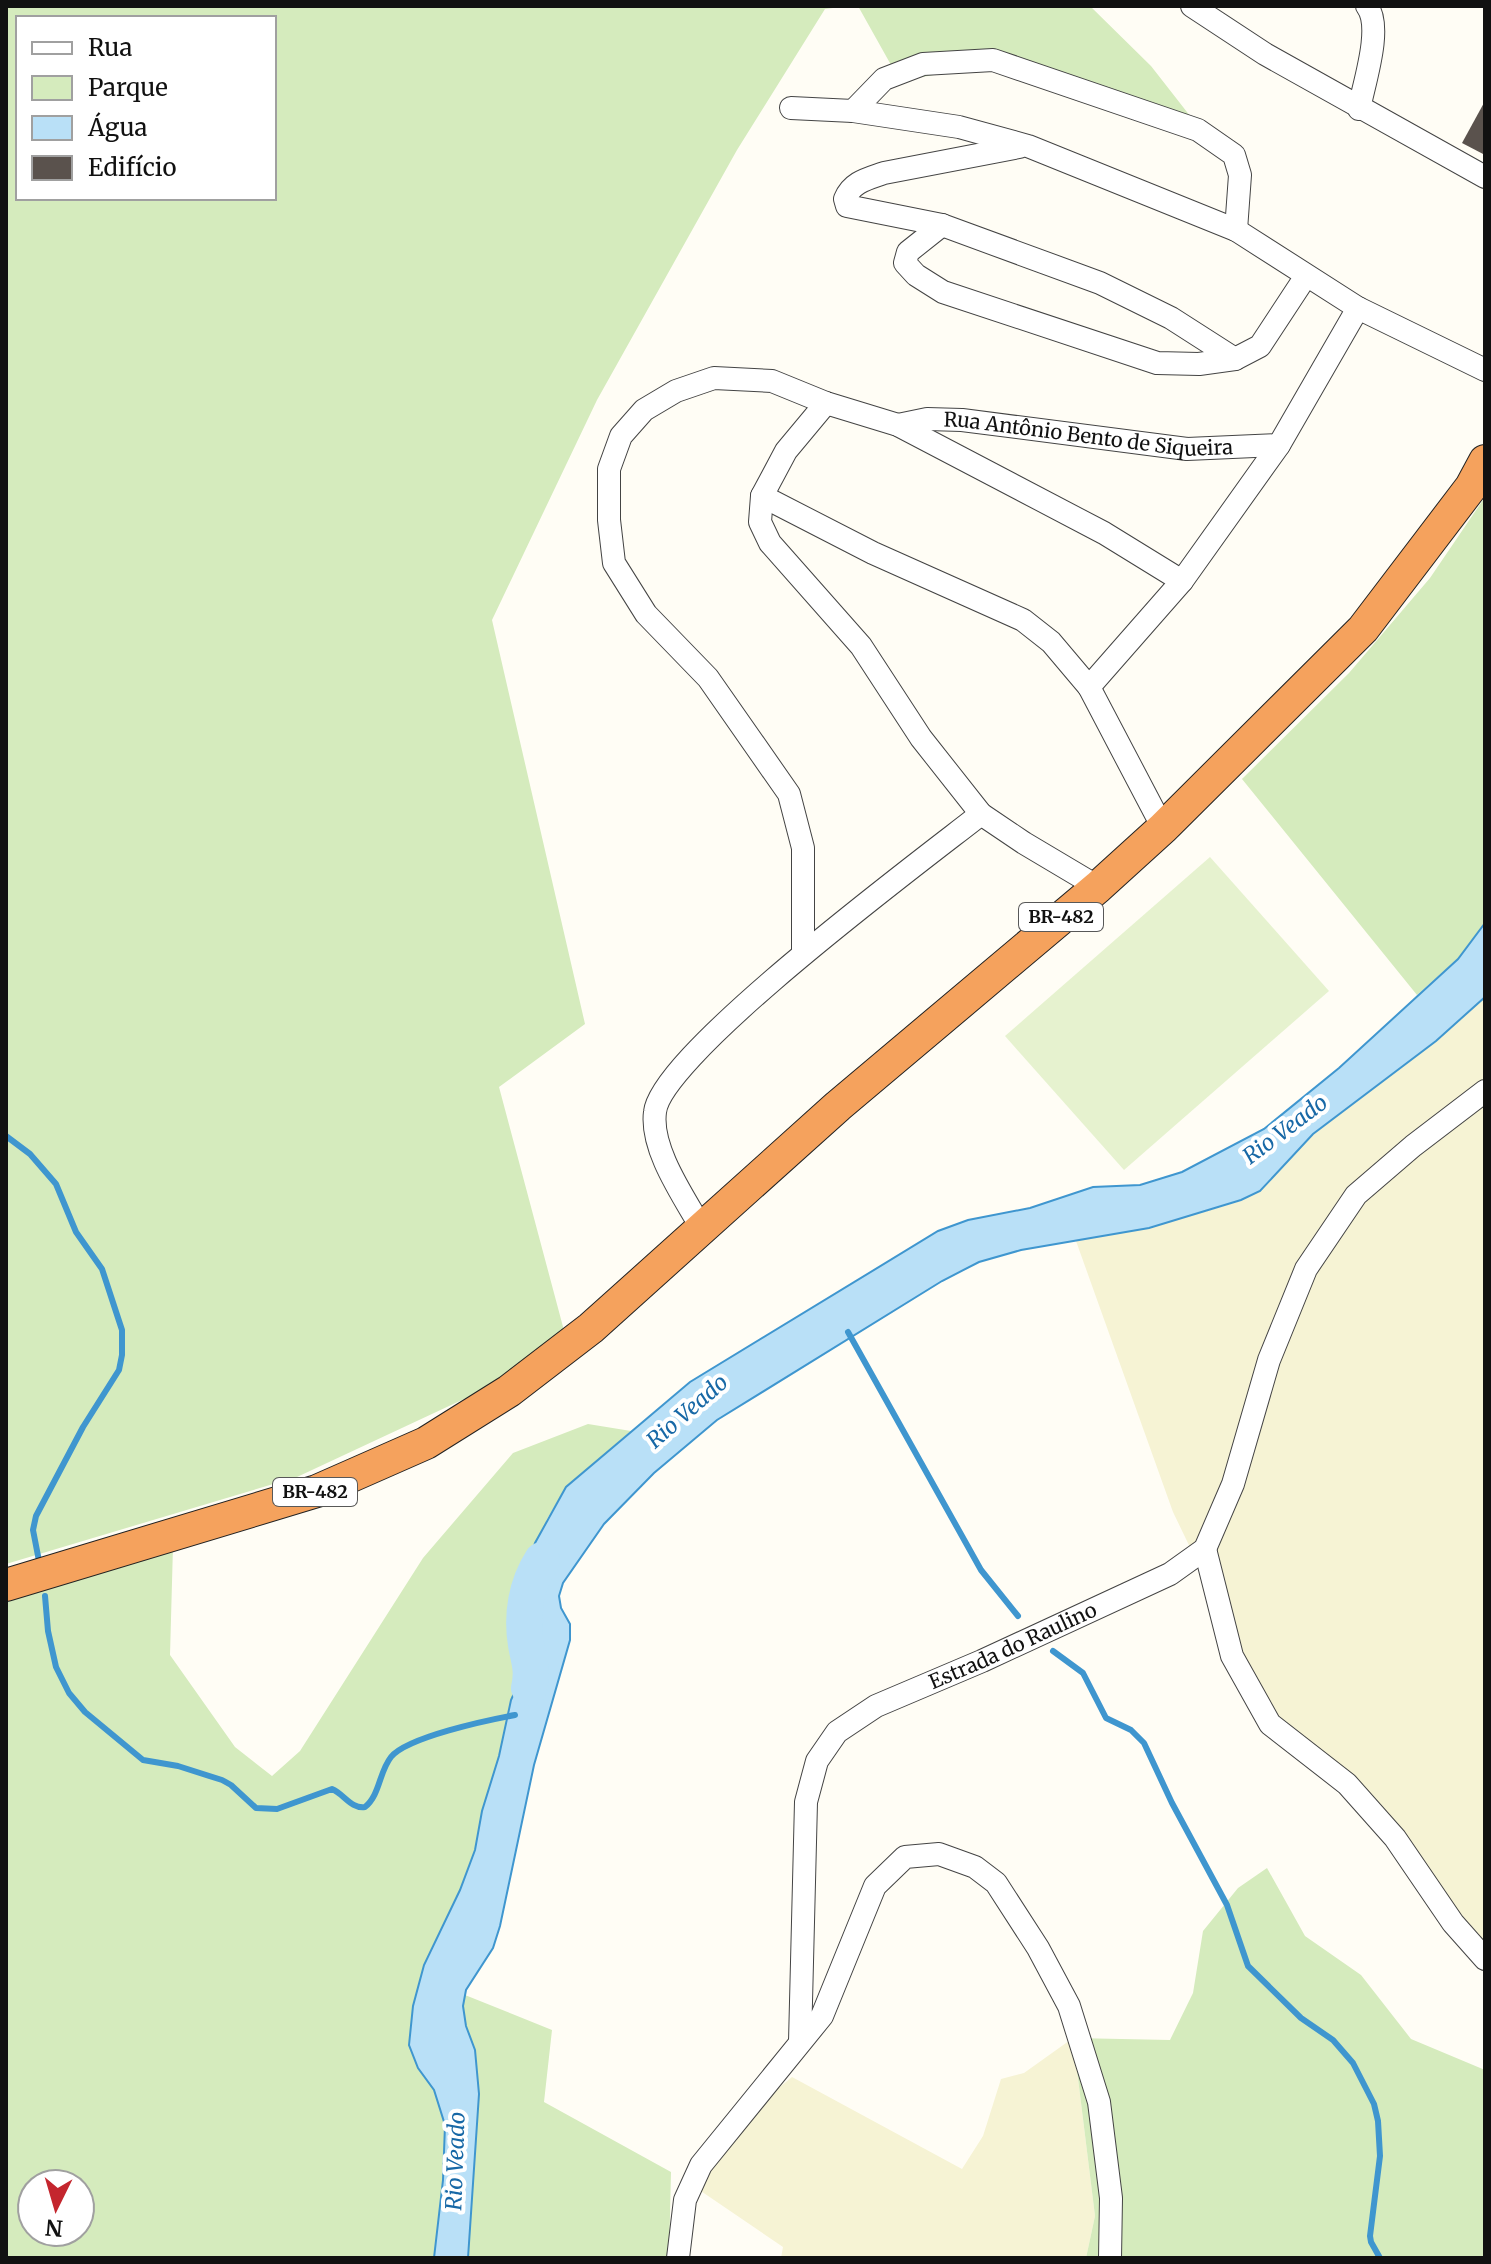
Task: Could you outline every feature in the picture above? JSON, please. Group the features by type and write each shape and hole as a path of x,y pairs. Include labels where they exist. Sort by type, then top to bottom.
{"highway":[{"name":"BR-482","path":"6,1585 317,1491 426,1443 509,1391 591,1328 838,1106 1098,887 1163,828 1363,629 1471,487 1485,461"}],"street":[{"path":"1192,6 1265,54 1359,109 1485,177"},
{"path":"1359,109 1374,29 1367,6"},
{"path":"853,111 884,79 923,64 993,60 1198,130 1234,155 1240,175 1236,230"},
{"path":"791,108 853,111 959,127 1028,146 1236,230 1358,308 1485,370"},
{"path":"1028,146 996,149 865,179 849,188 845,199 847,206 942,225 1100,283 1171,318 1235,359"},
{"path":"942,225 908,252 905,263 916,275 943,292 1157,363 1199,364 1235,359 1260,346 1306,276"},
{"path":"1089,687 1182,581 1279,445 1358,308"},
{"name":"Rua Antônio Bento de Siqueira","path":"803,954 803,848 789,794 708,678 646,614 614,563 609,520 609,469 621,436 644,410 676,391 714,378 772,381 826,403 898,425 1104,533 1182,581"},
{"path":"826,403 786,451 762,496 760,522 770,543 861,646 921,738 981,814 1098,887"},
{"name":"Rua Antônio Bento de Siqueira","path":"898,425 927,419 962,420 1187,449 1279,445"},
{"path":"762,496 873,553 1023,620 1051,642 1089,687 1163,828"},
{"path":"702,1229 667,1166 656,1132 654,1110 666,1087 691,1056 803,954 981,814"},
{"path":"1485,1091 1356,1195 1306,1269 1269,1360 1233,1484 1205,1549 1232,1656 1270,1724 1347,1784 1395,1838 1453,1923 1485,1959"},
{"name":"Estrada do Raulino","path":"800,2042 806,1802 817,1761 837,1732 876,1706 1170,1574 1205,1549"},
{"path":"678,2258 685,2200 701,2165 822,2016 875,1886 905,1857 939,1854 975,1867 996,1883 1038,1948 1069,2006 1099,2102 1111,2198 1110,2258"}],"shaded area":[{"path":"1485,997 1485,1964 1382,1817 1276,1726 1173,1512 1076,1241 1149,1228 1241,1201 1260,1191 1313,1134 1436,1041"},
{"path":"1073,2038 1095,2216 1086,2258 781,2258 783,2247 692,2185 709,2145 792,2077 962,2169 983,2136 1001,2079 1024,2073"}],"green space":[{"path":"6,6 849,6 825,9 737,150 597,400 492,620 585,1024 499,1087 566,1338 509,1378 297,1477 6,1564"},
{"path":"858,6 1090,6 1151,66 1194,121 1025,69 962,70 900,81"},
{"path":"1485,497 1485,923 1458,958 1417,995 1242,779 1349,673 1430,578"},
{"path":"1210,857 1329,991 1124,1170 1005,1036"},
{"path":"588,1424 631,1431 566,1487 547,1519 525,1575 527,1621 524,1671 511,1700 475,1850 460,1890 418,2068 434,2090 445,2125 443,2180 434,2258 6,2258 6,1593 173,1546 170,1655 235,1747 272,1776 300,1751 423,1558 513,1453"},
{"path":"1267,1868 1305,1936 1361,1975 1411,2039 1485,2070 1485,2258 1086,2258 1095,2216 1073,2038 1170,2040 1193,1993 1203,1931 1238,1888"},
{"path":"465,1995 552,2030 544,2102 671,2172 669,2258 468,2258 479,2094 475,2050 463,2006"}],"water":[{"path":"1485,923 1485,997 1436,1041 1313,1134 1260,1191 1241,1200 1149,1228 1021,1250 979,1262 942,1281 717,1420 654,1473 604,1524 563,1583 559,1596 561,1608 570,1624 570,1640 534,1765 500,1926 493,1948 466,1990 463,2006 475,2050 479,2094 468,2258 434,2258 443,2180 445,2125 434,2090 418,2068 409,2045 413,2006 424,1965 460,1890 475,1850 511,1700 524,1671 527,1621 525,1575 535,1543 566,1487 690,1382 938,1231 968,1220 1030,1208 1093,1187 1140,1185 1182,1172 1264,1129 1339,1068 1458,959"}],"building":[{"path":"1485,101 1485,155 1462,143"}],"waterway":[{"path":"6,1136 30,1154 56,1184 76,1232 102,1269 122,1330 119,1370 83,1427 36,1516 33,1530 39,1561"},
{"path":"848,1332 981,1570 1018,1616"},
{"name":"Rio Veado","path":"529,1688 531,1671 525,1612 532,1580 542,1560"},
{"path":"45,1596 56,1667 69,1693 85,1712 143,1760 178,1766 222,1780 256,1808 277,1809 332,1789 352,1804 365,1807 374,1796 387,1763 400,1750 449,1730 515,1715"},
{"path":"1053,1651 1083,1673 1106,1718 1131,1730 1144,1743 1172,1803 1227,1905 1248,1966 1301,2018 1333,2040 1353,2063 1374,2104 1378,2121 1380,2156 1370,2236 1380,2258"}]}
